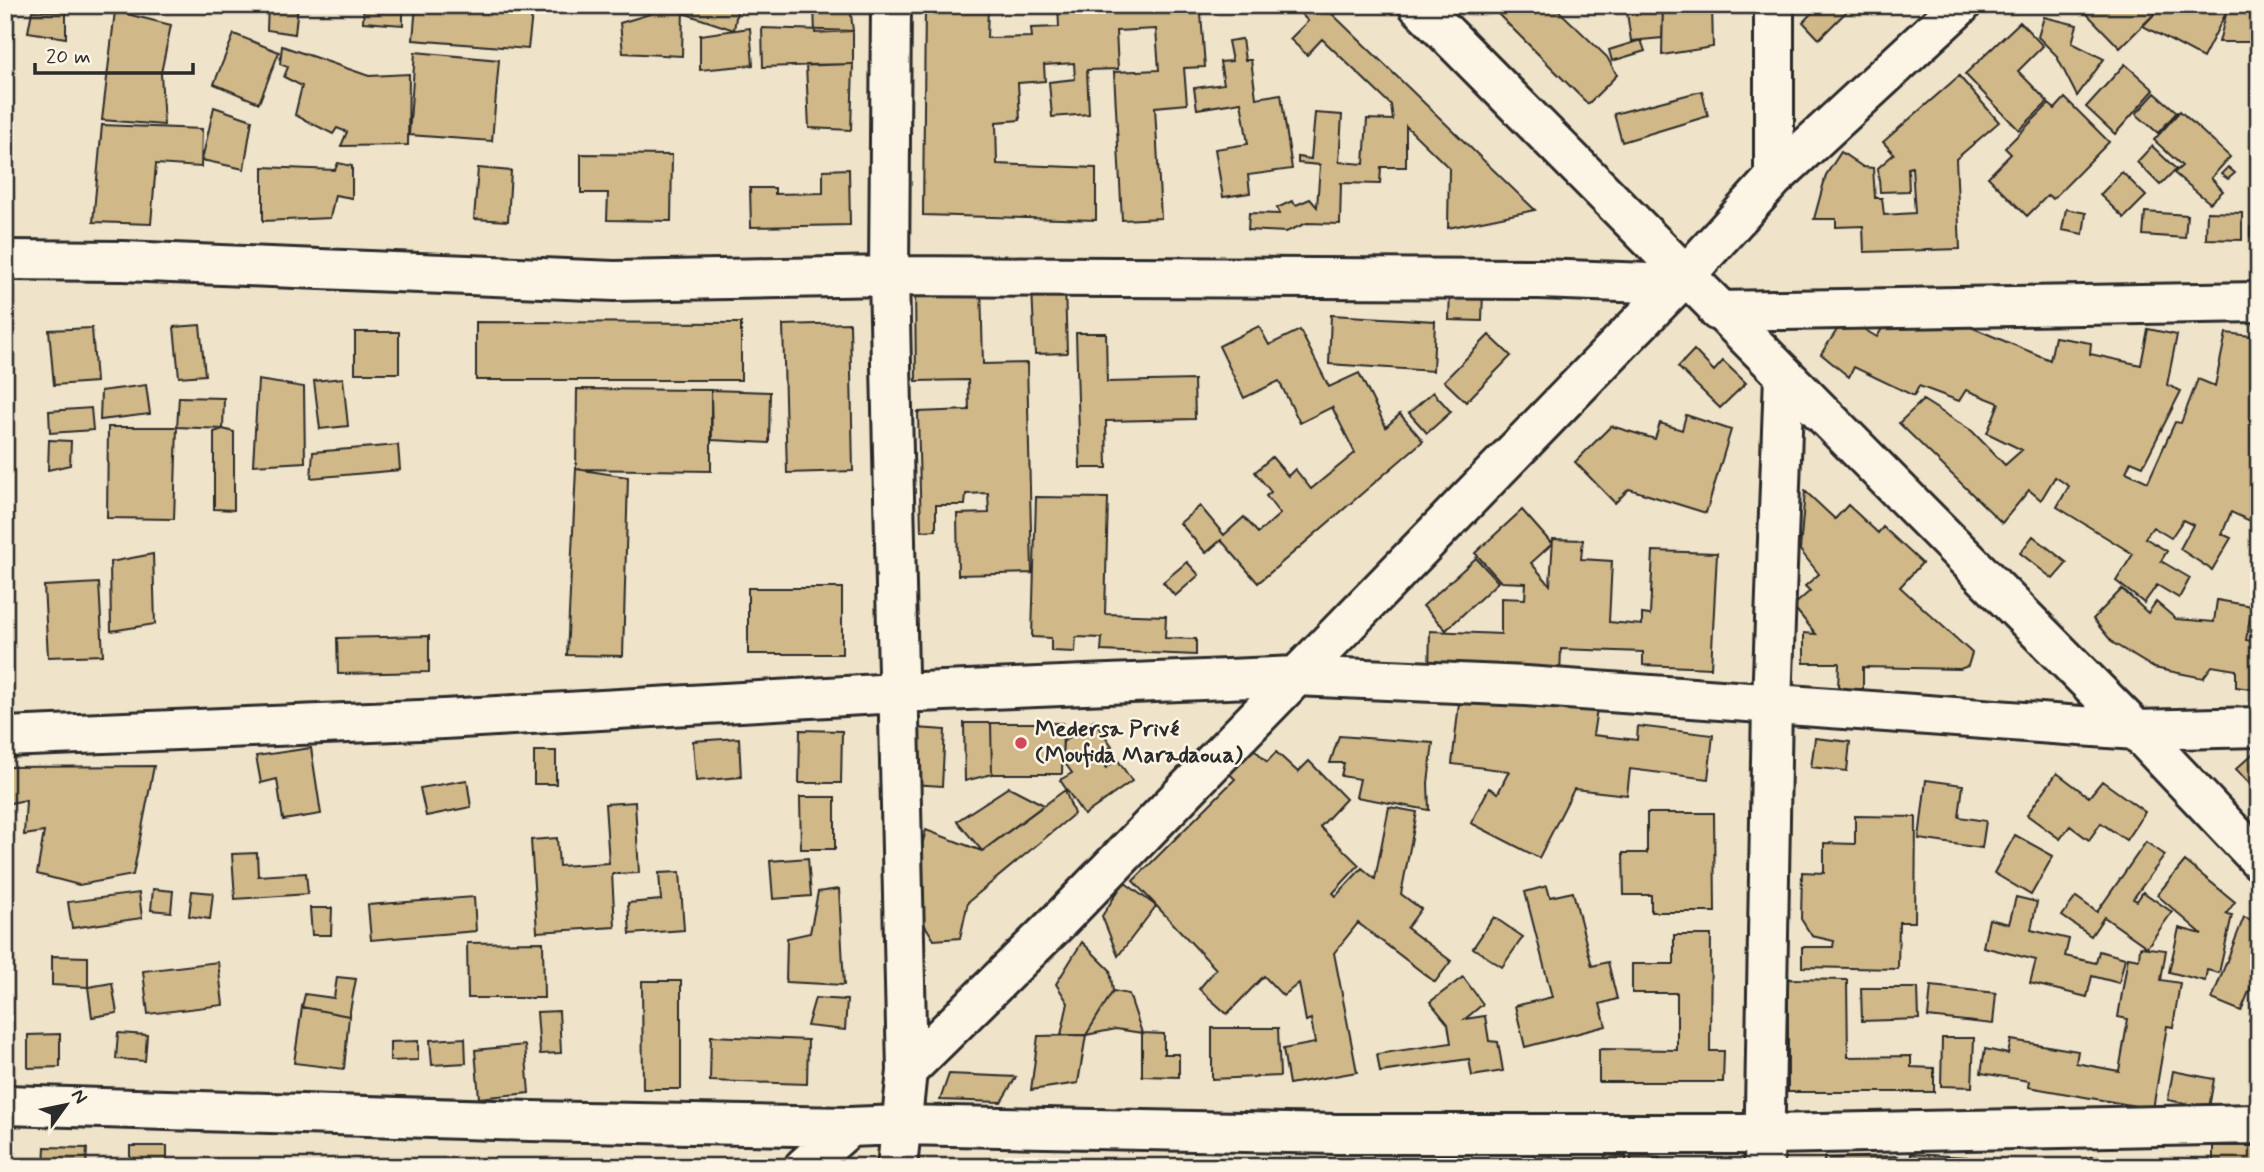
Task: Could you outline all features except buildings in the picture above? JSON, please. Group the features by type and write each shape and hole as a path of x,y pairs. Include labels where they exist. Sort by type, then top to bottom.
{"street":[{"path":"891,5 889,276 907,1071 897,1167"},
{"path":"1418,5 1680,281 1718,310 2136,730 2259,860"},
{"path":"1774,5 1774,178"},
{"path":"907,1071 1056,924 1680,281 1774,178 1961,5"},
{"path":"5,260 123,261 614,281 889,276 1680,281"},
{"path":"1718,310 2259,302"},
{"path":"1765,1151 1772,702 1784,376"},
{"path":"5,737 444,719 897,693 1296,676 1526,686 2136,730 2259,727"},
{"path":"5,1105 516,1121 1337,1134 1765,1151 2259,1124"},
{"path":"804,1167 849,1127"}],"place":[{"name":"Medersa Privé (Moufida Maradaoua)","path":"1021,743"}]}
